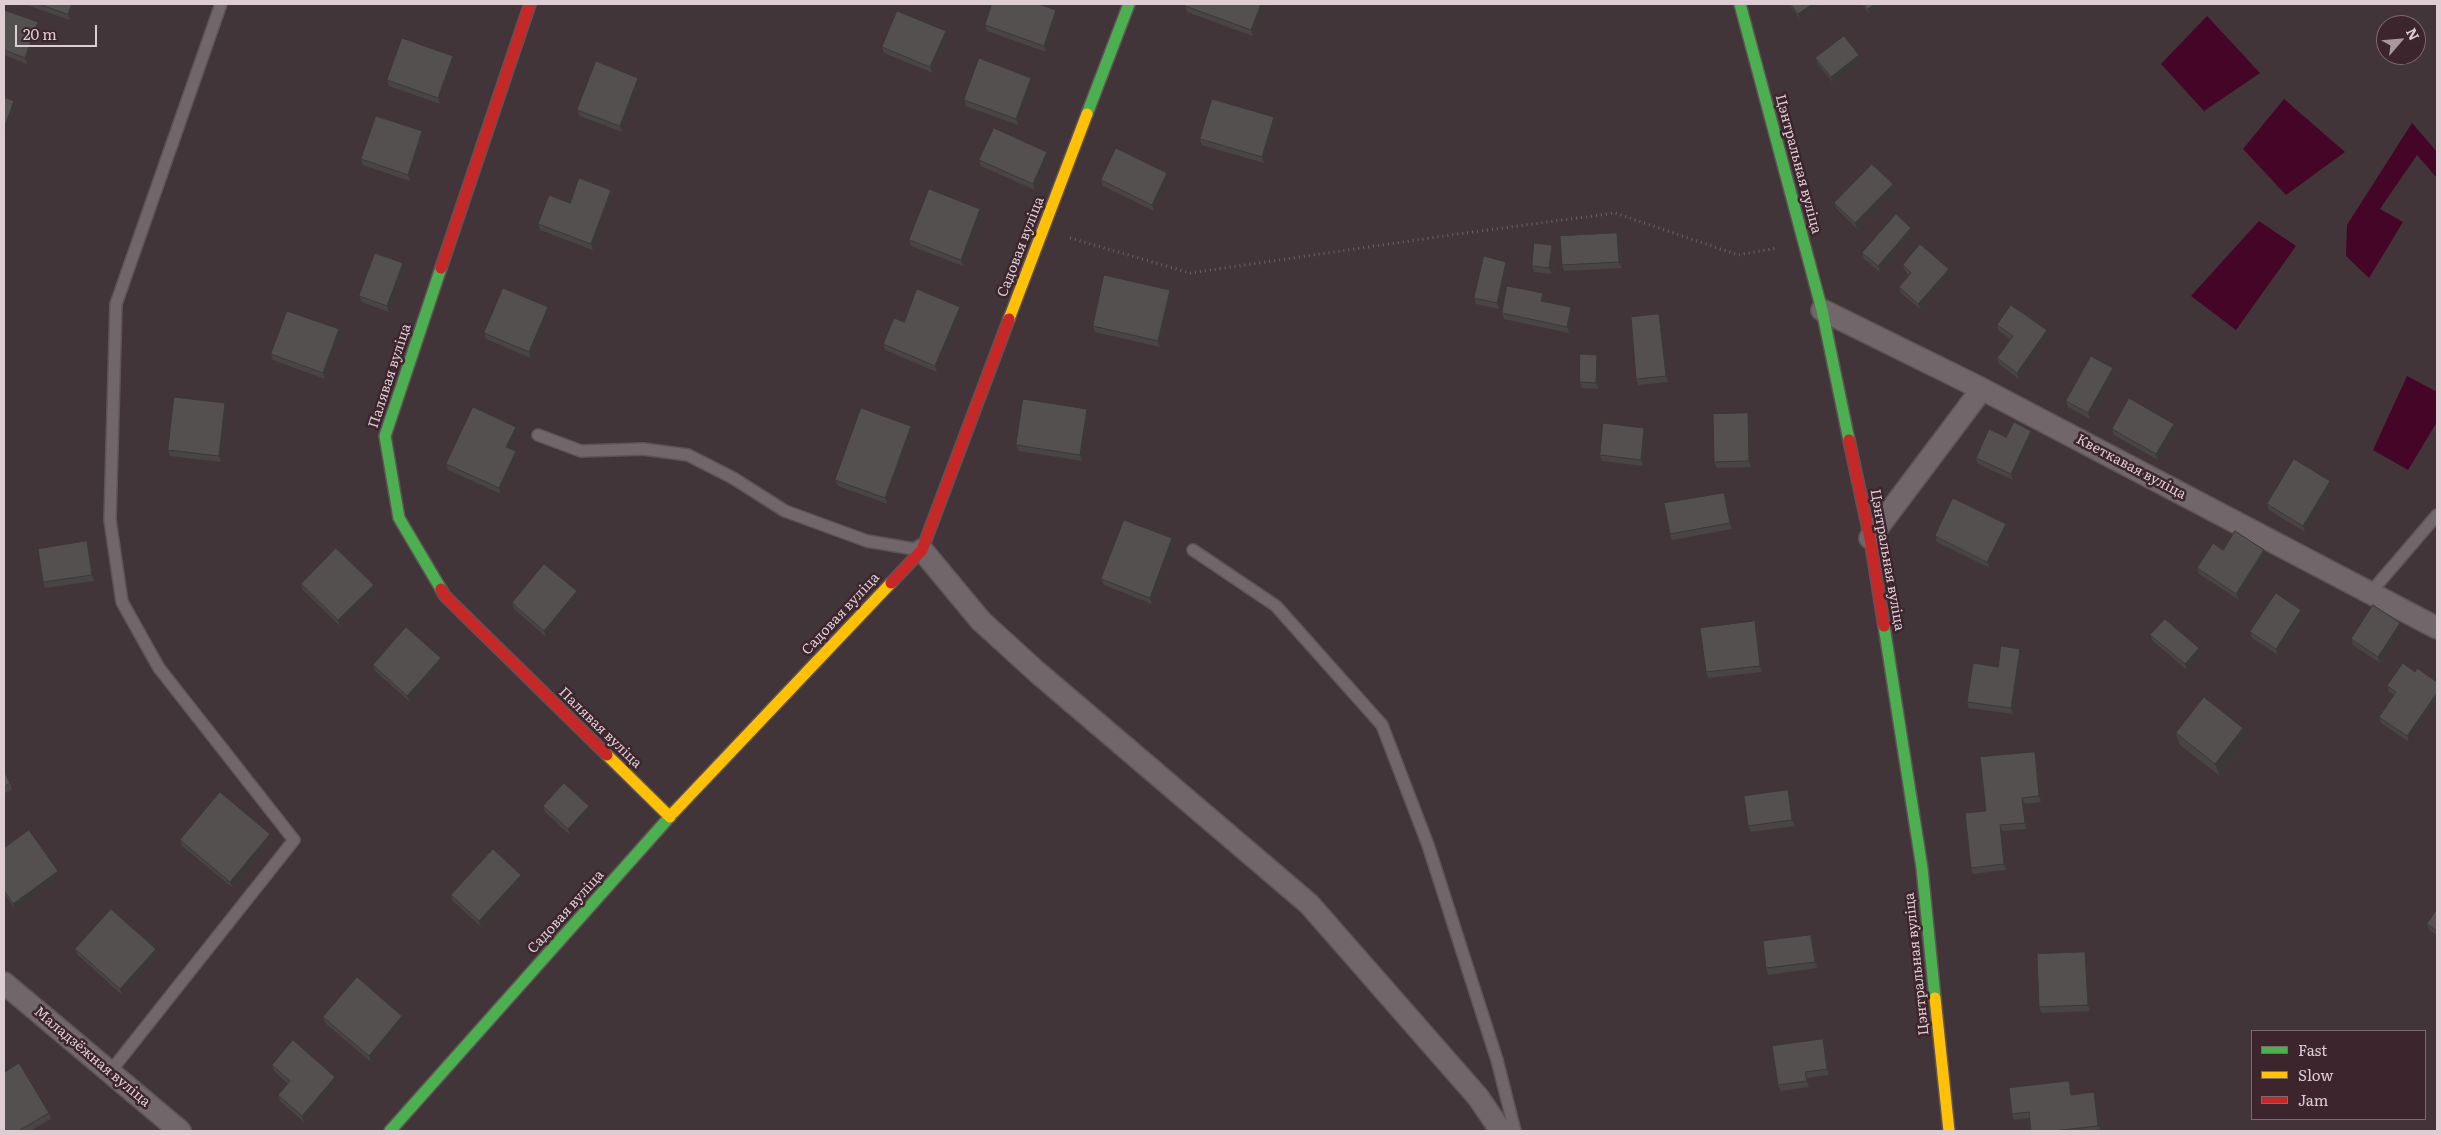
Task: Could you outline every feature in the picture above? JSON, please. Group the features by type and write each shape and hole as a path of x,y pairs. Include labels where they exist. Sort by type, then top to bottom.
{"street":[{"name":"Палявая вуліца","path":"530,4 384,436 399,518 444,596 670,817"},
{"name":"Садовая вуліца","path":"390,1131 670,817 922,550 1129,4"},
{"name":"Цэнтральная вуліца","path":"1740,4 1822,310 1870,538 1922,868 1950,1131"},
{"name":"Кветкавая вуліца","path":"1822,310 1982,389 2437,628"},
{"path":"1870,538 1982,389"},
{"path":"922,550 982,621 1037,672 1308,904 1478,1097 1501,1131"},
{"name":"Маладзёжная вуліца","path":"4,983 180,1131"}],"lane":[{"path":"110,1072 294,840 159,668 122,602 110,520 116,304 221,4"},
{"path":"538,434 581,451 643,449 688,454 733,478 785,511 867,541 922,550"},
{"path":"2371,592 2437,515"},
{"path":"1193,550 1276,606 1382,725 1428,845 1497,1060 1515,1131"}],"path":[{"path":"1043,230 1190,274 1615,213 1738,255 1804,243"}],"shaded area":[{"path":"2207,16 2260,73 2204,111 2161,64"},
{"path":"2284,99 2345,152 2286,195 2243,149"},
{"path":"2412,123 2437,152 2437,178 2417,155 2380,209 2403,222 2369,278 2346,256 2347,225"},
{"path":"2259,221 2296,246 2236,330 2191,296"},
{"path":"2407,376 2437,392 2437,422 2408,470 2373,450"}],"building":[{"path":"39,4 72,4 68,14"},
{"path":"992,4 1038,4 1056,10 1044,46 985,25"},
{"path":"1185,4 1261,4 1251,30 1185,6"},
{"path":"1791,4 1812,4 1798,14"},
{"path":"1864,4 1874,4 1868,9"},
{"path":"4,10 38,22 25,58 4,50"},
{"path":"897,11 946,31 930,67 882,47"},
{"path":"1844,36 1859,55 1831,77 1815,58"},
{"path":"402,38 453,56 438,98 387,80"},
{"path":"979,58 1031,78 1016,119 964,100"},
{"path":"596,61 638,78 620,126 577,110"},
{"path":"4,97 14,101 4,128"},
{"path":"1212,99 1274,117 1262,157 1200,139"},
{"path":"376,116 422,131 408,175 361,159"},
{"path":"994,128 1047,152 1033,184 979,160"},
{"path":"1116,148 1167,173 1152,205 1101,180"},
{"path":"1872,164 1893,184 1855,223 1834,203"},
{"path":"579,178 611,190 591,244 538,224 549,195 570,203"},
{"path":"929,189 980,209 961,260 909,240"},
{"path":"1896,214 1911,228 1878,266 1862,253"},
{"path":"1617,233 1619,262 1562,265 1560,236"},
{"path":"1534,243 1552,245 1549,268 1532,266"},
{"path":"1920,244 1949,269 1918,304 1899,287 1911,273 1903,265"},
{"path":"375,253 403,263 387,306 359,296"},
{"path":"1484,256 1506,262 1497,303 1474,298"},
{"path":"1104,275 1170,290 1158,341 1093,326"},
{"path":"1507,286 1543,293 1541,301 1571,307 1567,327 1502,313"},
{"path":"503,288 548,307 529,352 484,333"},
{"path":"917,289 960,307 935,366 883,344 894,318 904,322"},
{"path":"2011,305 2047,330 2017,373 1997,358 2013,336 1997,325"},
{"path":"287,311 339,329 323,373 271,354"},
{"path":"1659,314 1666,376 1636,379 1631,317"},
{"path":"1580,354 1597,355 1596,383 1580,382"},
{"path":"2091,356 2113,368 2088,413 2066,401"},
{"path":"174,397 225,403 219,456 168,450"},
{"path":"2129,398 2174,424 2156,454 2112,429"},
{"path":"1023,399 1087,409 1080,455 1016,445"},
{"path":"473,407 516,427 506,447 516,451 499,488 446,464"},
{"path":"861,408 911,426 885,498 835,480"},
{"path":"1748,413 1749,461 1714,462 1713,414"},
{"path":"2014,422 2031,431 2011,474 1976,458 1989,429 2006,437"},
{"path":"1603,423 1644,428 1641,460 1600,455"},
{"path":"2294,459 2330,481 2303,526 2267,504"},
{"path":"1724,493 1730,523 1670,534 1664,503"},
{"path":"1953,498 2006,524 1987,562 1935,536"},
{"path":"1124,520 1172,538 1150,598 1101,579"},
{"path":"2235,531 2264,550 2236,594 2197,568 2213,543 2223,550"},
{"path":"87,541 92,575 43,582 38,549"},
{"path":"336,548 374,585 338,620 301,584"},
{"path":"544,564 577,591 544,631 512,603"},
{"path":"2276,593 2301,610 2276,649 2250,632"},
{"path":"2373,605 2400,623 2378,657 2351,639"},
{"path":"2165,619 2199,648 2185,664 2150,635"},
{"path":"1755,621 1760,666 1706,672 1700,628"},
{"path":"406,627 441,658 407,696 373,665"},
{"path":"2001,646 2020,649 2011,708 1967,702 1973,663 1998,667"},
{"path":"2403,663 2415,672 2417,668 2437,682 2437,693 2407,736 2379,717 2396,692 2387,686"},
{"path":"2204,697 2243,728 2215,764 2176,733"},
{"path":"2035,752 2039,796 2022,798 2025,823 2000,825 2004,864 1971,868 1965,813 1986,811 1980,757"},
{"path":"4,771 10,783 4,787"},
{"path":"564,783 589,806 568,829 543,806"},
{"path":"1788,790 1792,820 1748,826 1744,796"},
{"path":"220,792 270,834 230,882 180,840"},
{"path":"29,830 58,871 13,904 4,890 4,848"},
{"path":"493,849 521,875 479,921 451,895"},
{"path":"111,909 156,949 120,989 75,949"},
{"path":"2437,909 2437,931 2427,924"},
{"path":"1811,935 1815,962 1766,968 1763,941"},
{"path":"2085,952 2088,1005 2039,1007 2037,954"},
{"path":"357,977 402,1016 369,1056 323,1017"},
{"path":"1823,1039 1827,1069 1805,1072 1807,1081 1778,1085 1772,1046"},
{"path":"293,1040 335,1077 302,1116 278,1095 290,1081 272,1065"},
{"path":"19,1063 49,1113 18,1131 4,1131 4,1073"},
{"path":"2069,1081 2071,1095 2094,1092 2098,1126 2052,1131 2031,1131 2029,1112 2012,1114 2009,1088"}],"traffic: fast":[{"path":"1087,114 1129,4"},
{"path":"1740,4 1822,310 1849,440"},
{"path":"441,268 385,436 399,518 441,589"},
{"path":"1884,626 1922,868 1935,998"},
{"path":"390,1131 674,812"}],"traffic: slow":[{"path":"1009,319 1087,114"},
{"path":"674,812 891,583"},
{"path":"607,755 670,817"},
{"path":"1935,998 1949,1131"}],"traffic: jam":[{"path":"441,268 530,4"},
{"path":"891,583 922,550 1009,319"},
{"path":"1849,440 1870,538 1884,626"},
{"path":"441,589 445,596 607,755"}]}
